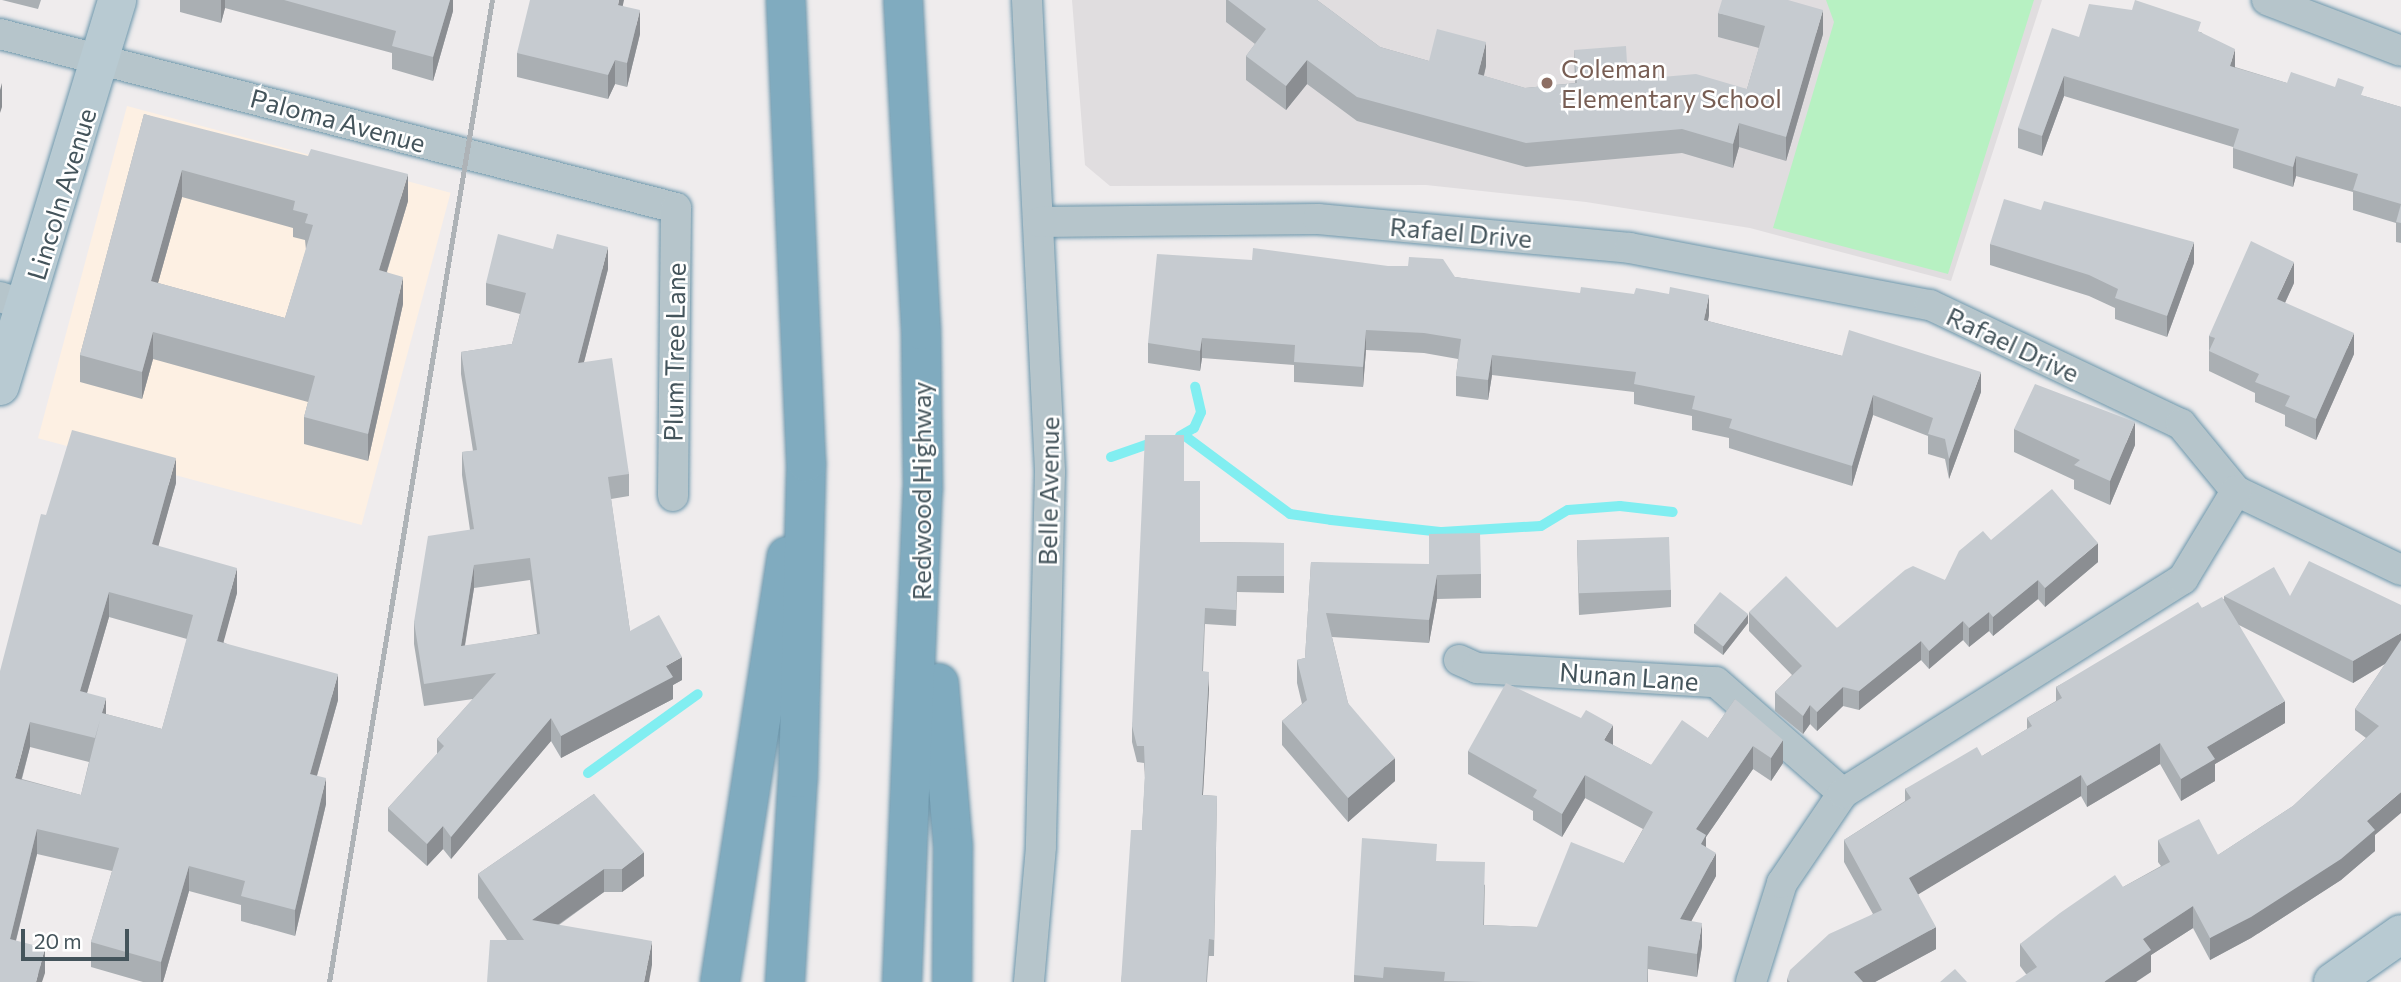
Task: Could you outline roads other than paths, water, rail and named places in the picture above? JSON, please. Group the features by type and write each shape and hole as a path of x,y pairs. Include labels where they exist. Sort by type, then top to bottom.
{"highway":[{"path":"785,982 798,778 806,461 786,0"},
{"name":"Redwood Highway","path":"902,982 923,489 921,317 903,0"},
{"path":"720,982 763,688 806,461"},
{"path":"923,489 953,847 952,982"}],"main road":[{"name":"Lincoln Avenue","path":"0,386 14,301 102,56 117,0"},
{"path":"2336,981 2401,934"}],"street":[{"name":"Belle Avenue","path":"1027,0 1040,222 1050,472 1041,847 1029,982"},
{"path":"2267,0 2401,51"},
{"name":"Paloma Avenue","path":"0,34 102,56 676,208"},
{"name":"Plum Tree Lane","path":"673,496 676,208"},
{"name":"Rafael Drive","path":"1040,222 1318,219 1630,248 1930,305 2180,424 2236,491"},
{"path":"1751,982 1782,883 1843,793 2183,579 2236,491 2401,570"},
{"name":"Nunan Lane","path":"1459,660 1477,668 1716,682 1843,793"}],"waterway":[{"path":"1180,436 1194,428 1201,412 1195,387"},
{"path":"1185,436 1290,514 1442,532 1541,526 1568,510 1620,506 1673,512"},
{"path":"1111,457 1157,441"},
{"path":"588,773 698,694"}],"railway":[{"path":"329,982 492,0"}],"place":[{"name":"Coleman Elementary School","path":"1547,83"}]}
